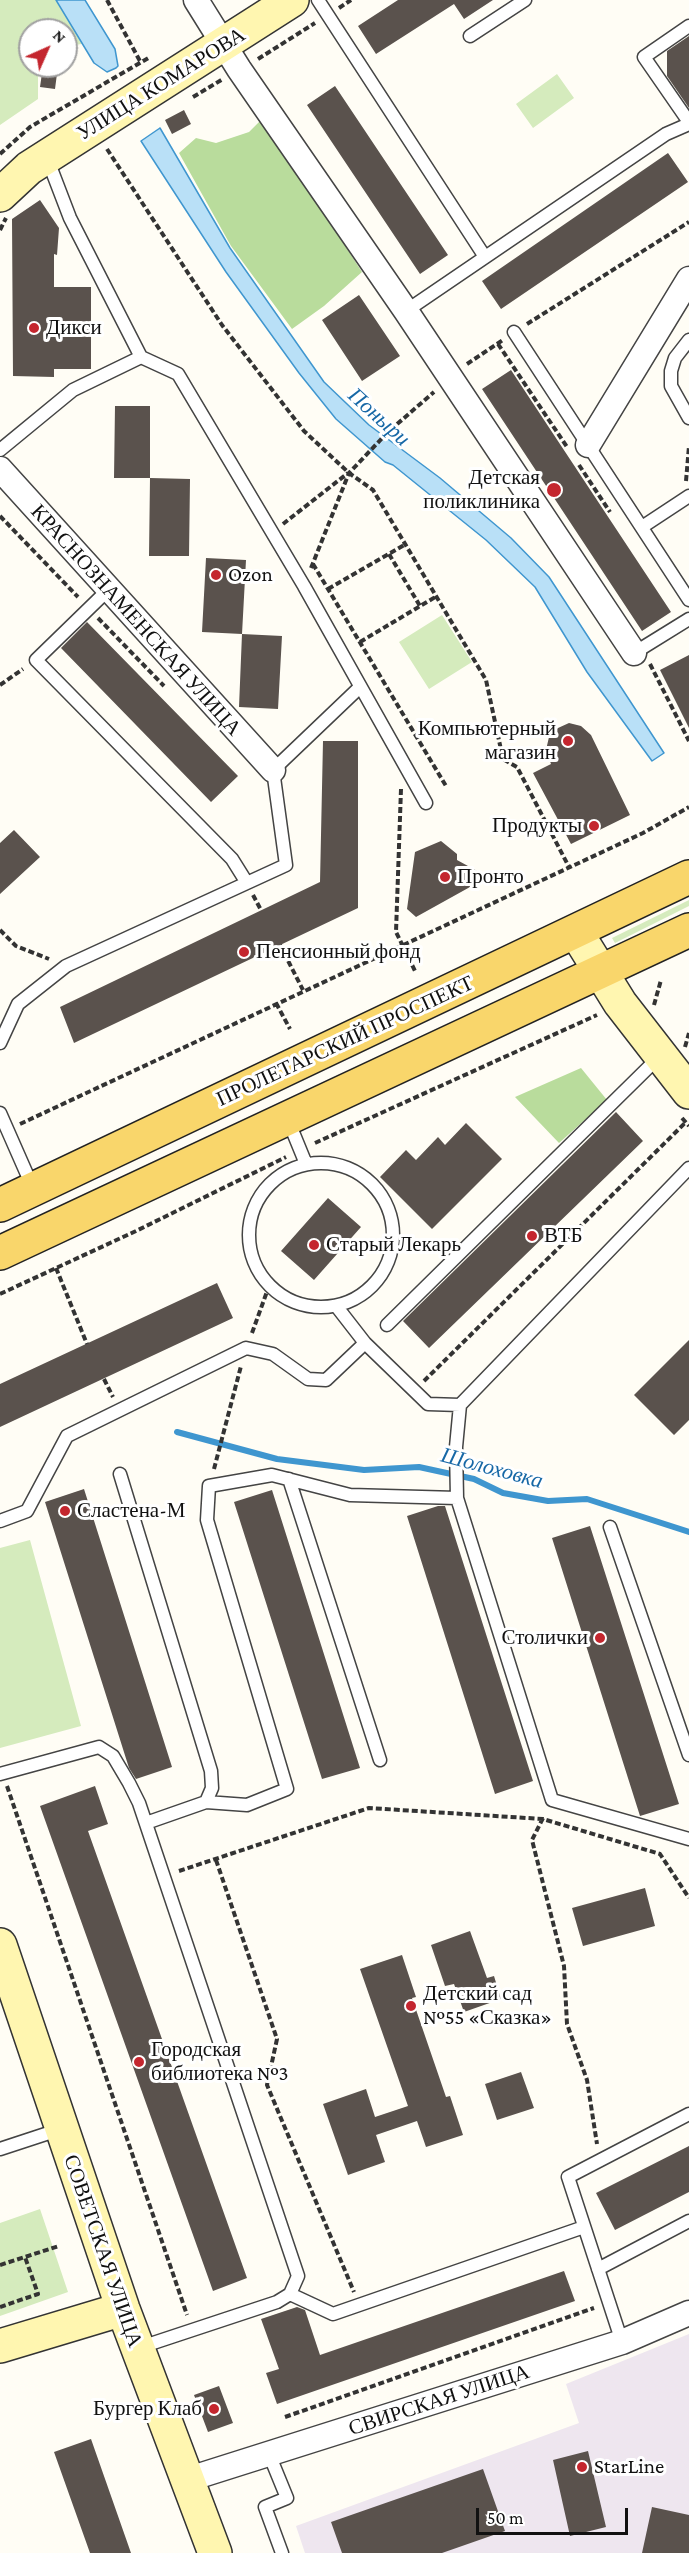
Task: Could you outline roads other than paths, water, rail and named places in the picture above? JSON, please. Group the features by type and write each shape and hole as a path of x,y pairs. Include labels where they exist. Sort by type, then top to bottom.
{"main road":[{"name":"УЛИЦА КОМАРОВА","path":"0,195 25,168 224,45 292,0"},
{"name":"ПРОЛЕТАРСКИЙ ПРОСПЕКТ","path":"0,1205 576,932 689,876"},
{"path":"0,1253 689,930"},
{"path":"576,932 601,973 660,1056 687,1107"},
{"name":"СОВЕТСКАЯ УЛИЦА","path":"0,1945 136,2348 215,2553"},
{"path":"0,2346 123,2309"}],"street":[{"path":"196,0 224,45 406,311 634,653"},
{"path":"577,452 689,279"},
{"name":"КРАСНОЗНАМЕНСКАЯ УЛИЦА","path":"1,467 273,770"},
{"name":"СВИРСКАЯ УЛИЦА","path":"186,2480 622,2342 689,2313"}],"lane":[{"path":"318,0 485,257"},
{"path":"470,36 525,0"},
{"path":"406,311 666,134 689,123 644,57 689,26"},
{"path":"25,168 70,218 141,357 178,374 304,586 340,654 426,803"},
{"path":"513,332 577,452 642,527 689,600"},
{"path":"689,340 675,358 671,386 689,418"},
{"path":"1,467 73,390 141,357"},
{"path":"642,527 687,497"},
{"path":"109,589 36,660 232,859 247,883"},
{"path":"634,653 689,619"},
{"path":"0,1043 18,1004 66,966 286,865 273,770 360,687"},
{"path":"387,1324 660,1056"},
{"path":"0,1113 34,1189"},
{"path":"288,1119 306,1164"},
{"path":"330,1163 353,1170 375,1187 391,1216 394,1230 391,1254 376,1283 352,1301 337,1306 313,1308 288,1300 268,1286 254,1264 248,1228 251,1213 264,1189 280,1174 306,1164 330,1163"},
{"path":"689,1168 460,1405 456,1447 457,1498 552,1800 689,1839"},
{"path":"337,1306 365,1343 428,1404 460,1405"},
{"path":"0,1521 27,1511 67,1436 246,1348 273,1354 308,1379 326,1380 365,1343"},
{"path":"120,1474 211,1771 212,1788 206,1802"},
{"path":"146,1823 206,1802 247,1805 287,1789 207,1520 209,1486 273,1475 350,1495 457,1498"},
{"path":"289,1479 380,1760"},
{"path":"610,1527 689,1755"},
{"path":"1,1774 99,1747 113,1756 140,1803 298,2276 290,2294 277,2302 136,2348"},
{"path":"622,2342 568,2177 689,2114"},
{"path":"0,2149 61,2129"},
{"path":"598,2268 689,2221"},
{"path":"290,2294 333,2314 584,2227"},
{"path":"269,2454 287,2498 265,2507 282,2553"}],"water":[{"path":"56,0 85,0 115,49 118,66 107,72 94,63 78,36 78,18 67,18"},
{"path":"160,128 230,248 324,382 369,425 440,478 511,538 549,577 664,753 652,761 587,672 535,587 486,540 393,465 385,462 336,419 299,373 226,272 141,141"}],"waterway":[{"name":"Шолоховка","path":"177,1432 277,1459 364,1470 419,1467 474,1479 503,1493 548,1501 587,1499 689,1532"}],"place":[{"name":"Дикси","path":"34,328"},
{"name":"Детская поликлиника","path":"554,490"},
{"name":"Ozon","path":"216,575"},
{"name":"Компьютерный магазин","path":"568,741"},
{"name":"Продукты","path":"594,826"},
{"name":"Пронто","path":"445,877"},
{"name":"Пенсионный фонд","path":"244,952"},
{"name":"ВТБ","path":"532,1236"},
{"name":"Старый Лекарь","path":"314,1245"},
{"name":"Сластена-М","path":"65,1511"},
{"name":"Столички","path":"600,1638"},
{"name":"Детский сад №55 «Сказка»","path":"411,2006"},
{"name":"Городская библиотека №3","path":"139,2062"},
{"name":"Бургер Клаб","path":"214,2409"},
{"name":"StarLine","path":"582,2467"}],"water label":[{"name":"Поныри","path":"379,417"}]}
